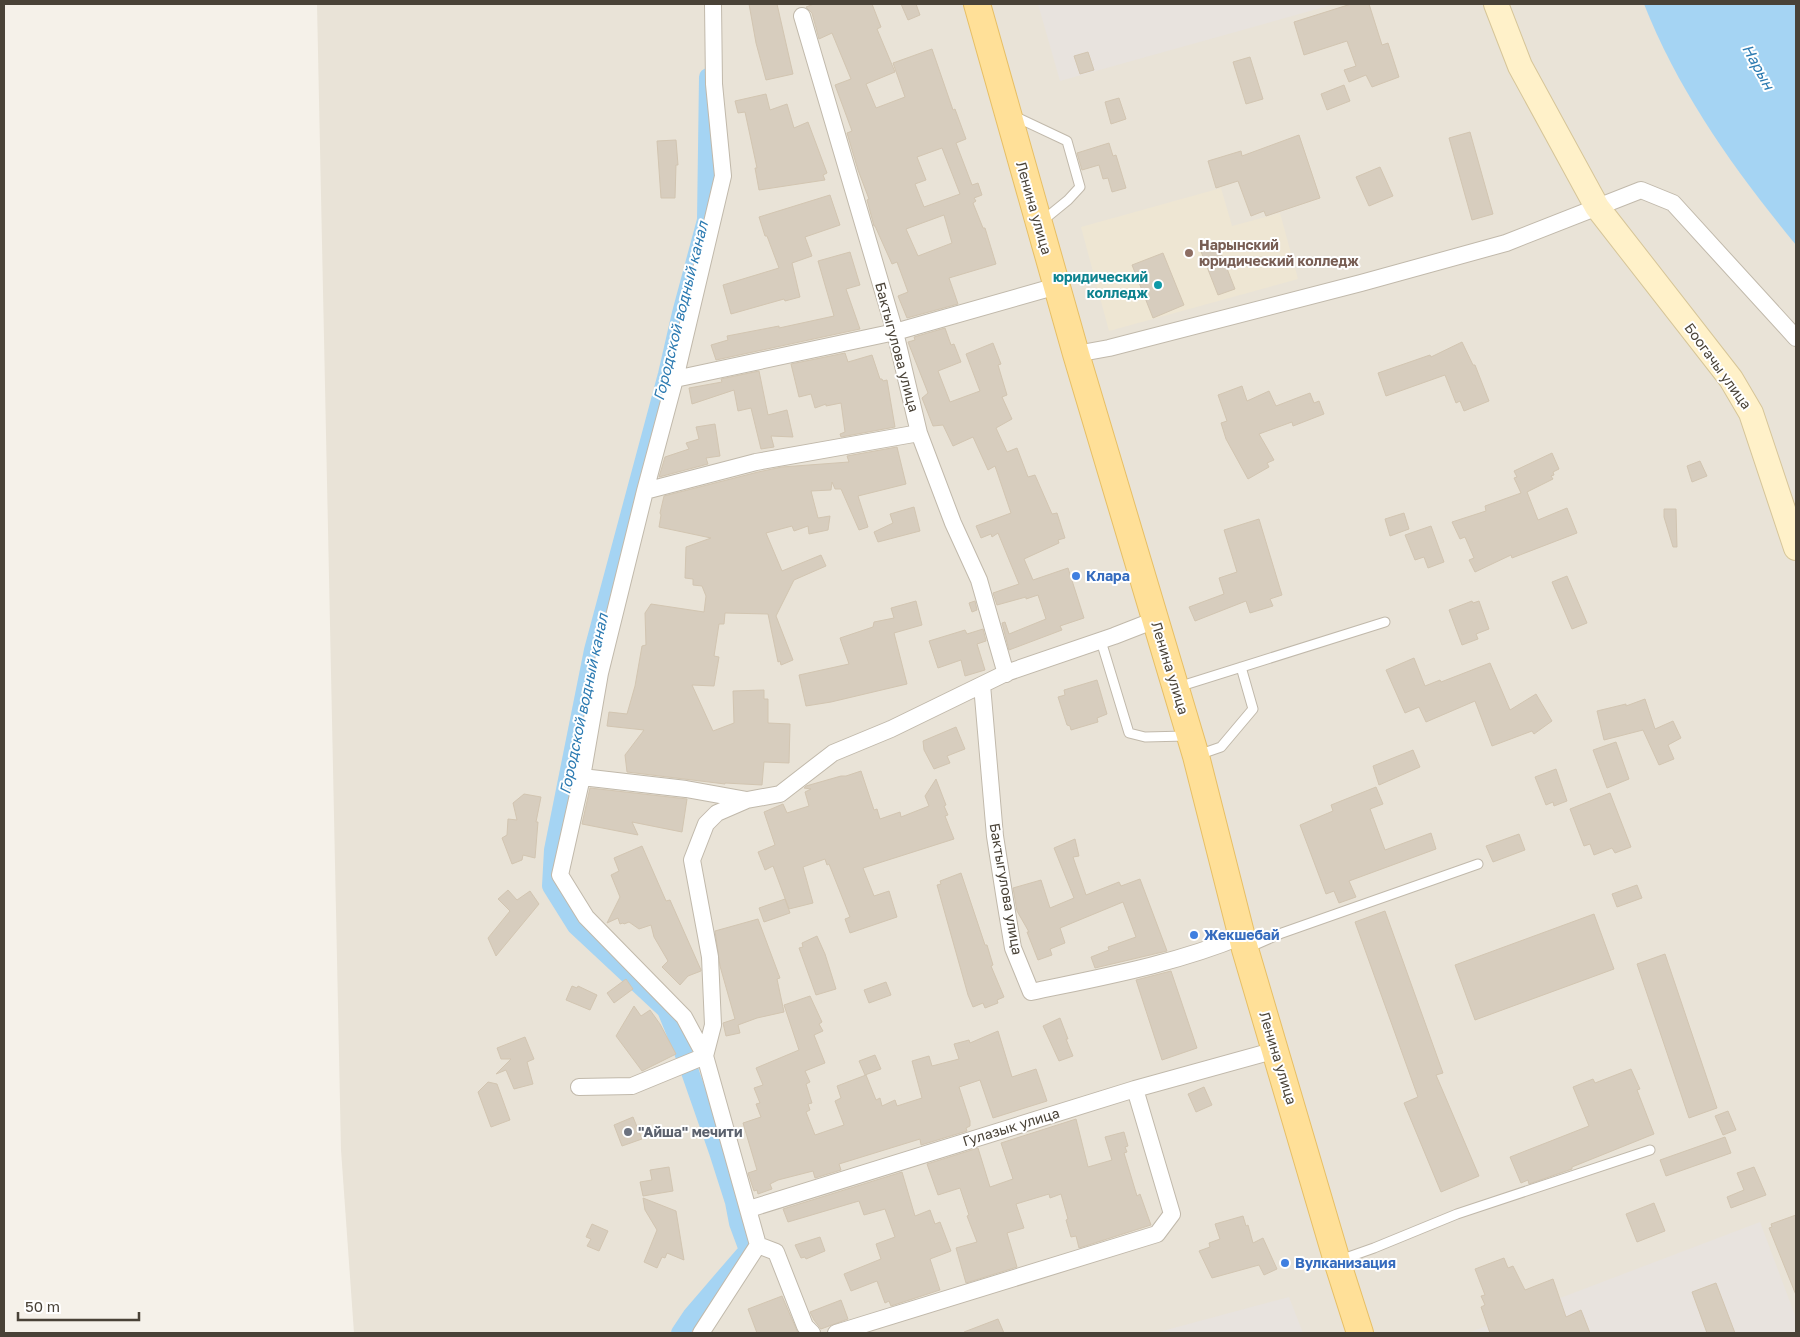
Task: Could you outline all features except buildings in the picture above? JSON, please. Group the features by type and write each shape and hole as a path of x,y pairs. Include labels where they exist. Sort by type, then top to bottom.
{"main road":[{"name":"Ленина улица","path":"977,4 1076,354 1193,746 1244,943 1360,1333"}],"street":[{"path":"701,1333 758,1246 705,1056 684,1017 586,917 560,875 582,777 600,673 644,491 675,380 723,176 714,84 713,4"},
{"name":"Боогачы улица","path":"1496,4 1520,66 1597,207 1731,379 1751,413 1796,548"},
{"name":"Бактыгулова улица","path":"802,16 895,332 919,433 954,523 979,580 1006,674"},
{"path":"1076,354 1109,348 1361,284 1506,243 1641,190 1673,203 1796,338"},
{"path":"675,380 895,332 1057,286"},
{"path":"644,491 756,462 919,433"},
{"path":"705,1056 713,1025 710,957 692,860 706,824 717,813 747,800 780,794 833,753 891,729 1006,674 1156,620"},
{"name":"Бактыгулова улица","path":"982,685 995,836 1002,882 1013,948 1031,992 1164,962 1212,948 1244,943"},
{"path":"582,777 686,788 747,800"},
{"name":"Гулазык улица","path":"748,1209 1135,1089 1276,1050"},
{"path":"579,1087 632,1086 705,1056"},
{"path":"836,1333 1157,1234 1172,1214 1135,1089"},
{"path":"758,1246 776,1252 805,1326 812,1333"}],"lane":[{"path":"1007,113 1067,141 1080,187 1068,200 1039,223"},
{"path":"1176,688 1386,622"},
{"path":"1101,641 1129,734 1193,746 1221,747 1253,709 1241,667"},
{"path":"1244,943 1282,933 1478,864"},
{"path":"1337,1260 1374,1248 1457,1214 1650,1150"}],"shaded area":[{"name":"Нарын","path":"317,4 1796,4 1796,1333 354,1333 341,1150"},
{"path":"1038,4 1335,4 1060,81"},
{"name":"Нарынский юридический колледж","path":"1221,188 1232,226 1280,213 1298,279 1109,331 1081,227"},
{"path":"1760,1222 1796,1318 1796,1333 1468,1333"},
{"path":"1289,1297 1303,1333 1155,1333"}],"water":[{"path":"1644,4 1796,4 1796,245 1731,160 1692,100 1658,37"}],"waterway":[{"name":"Городской водный канал","path":"680,1333 692,1315 748,1250 738,1223 734,1202 718,1152 682,1049 666,1010 576,926 551,886 553,850 593,650 706,220 708,77"}],"place":[{"name":"Нарынский юридический колледж","path":"1189,253"},
{"name":"юридический колледж","path":"1158,285"},
{"name":"Клара","path":"1076,576"},
{"name":"Жекшебай","path":"1194,935"},
{"name":"\"Айша\" мечити","path":"628,1132"},
{"name":"Вулканизация","path":"1285,1263"}]}
